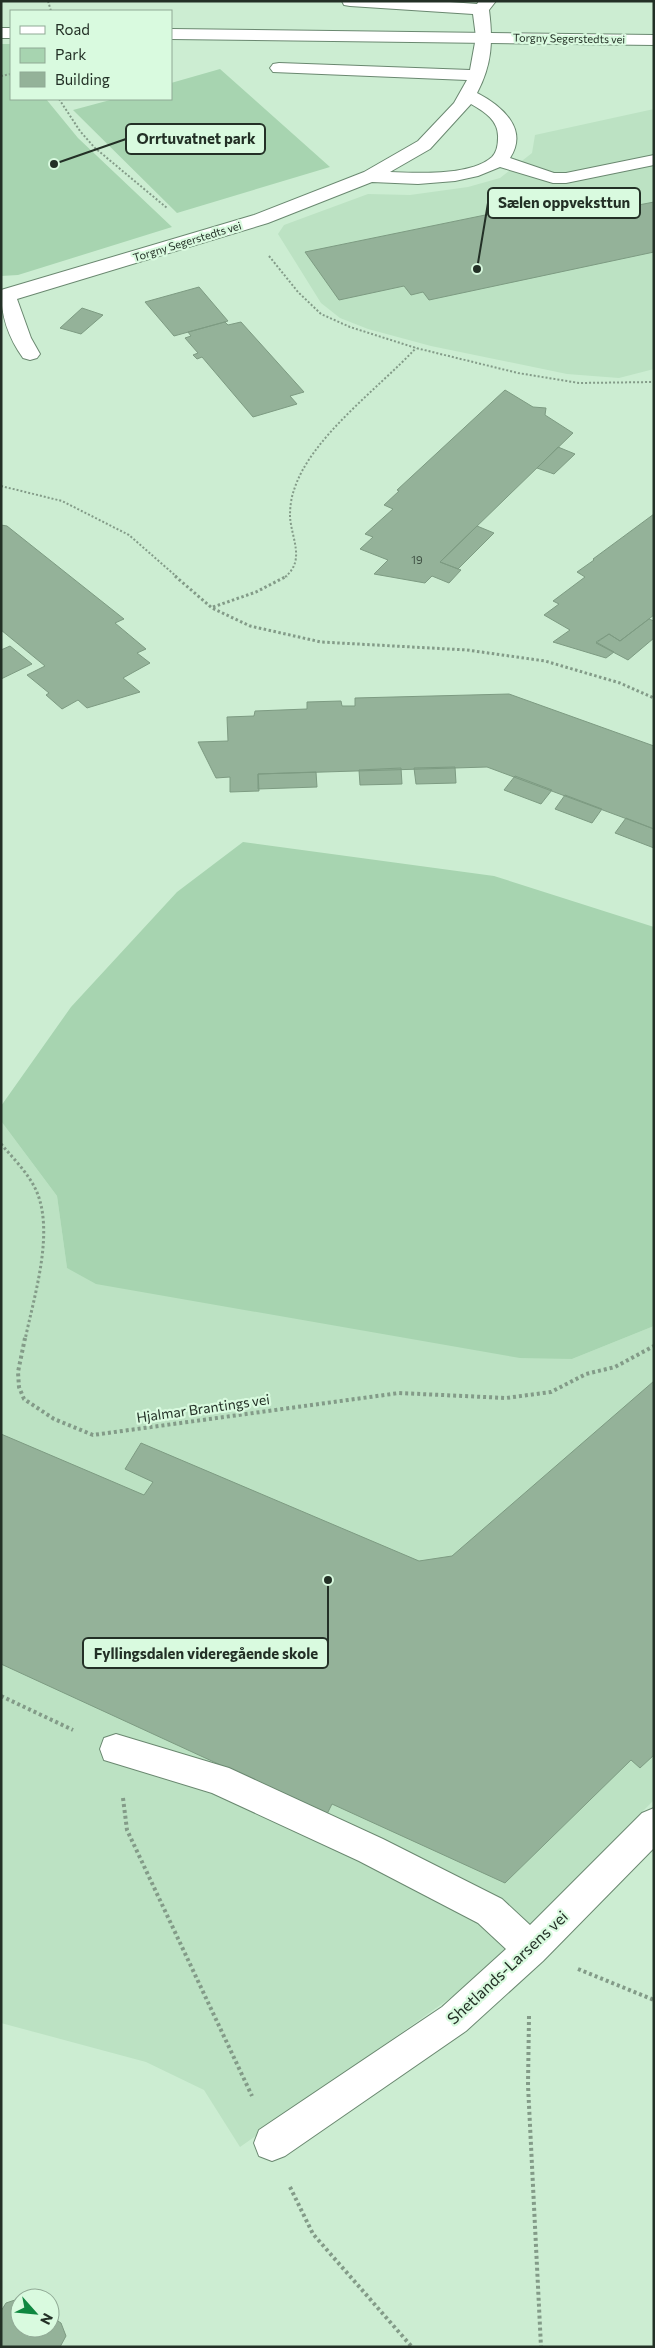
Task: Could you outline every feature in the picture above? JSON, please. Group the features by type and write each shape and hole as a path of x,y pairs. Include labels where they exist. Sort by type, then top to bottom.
{"main road":[{"path":"350,1 484,5 484,37"},
{"name":"Torgny Segerstedts vei","path":"172,34 654,40"},
{"name":"Torgny Segerstedts vei","path":"3,297 202,238 308,202 370,176 424,145 462,105 478,75 484,37"},
{"path":"279,68 478,75"},
{"path":"467,95 486,105 501,118 508,133 506,149 499,160 553,178 566,178 654,160"},
{"name":"Torgny Segerstedts vei","path":"370,176 405,179 446,176 485,168 499,160"},
{"path":"3,297 30,354"},
{"path":"116,1749 217,1778 371,1850 490,1911 531,1949"},
{"name":"Shetlands-Larsens vei","path":"272,2143 454,2019 531,1949 654,1824"}],"path":[{"path":"60,100 80,131 95,148 202,238"},
{"path":"243,224 298,292 321,314 350,327 416,348 518,373 579,383 654,382"},
{"path":"212,608 265,588 291,572 299,556 290,516 294,488 308,462 335,430 398,370 416,348"},
{"path":"1,486 62,501 129,535 212,608 250,626 321,642 467,650 545,661 620,683 654,698"},
{"name":"Hjalmar Brantings vei","path":"1,1144 20,1166 36,1190 44,1225 40,1266 18,1372 19,1386 24,1399 38,1410 93,1435 399,1393 506,1398 551,1392 586,1374 615,1367 654,1346"},
{"path":"1,1696 116,1749 128,1830 228,2042 298,2204 313,2234 412,2347"},
{"path":"541,2347 528,2085 531,1949 654,2000"}],"shaded area":[{"path":"654,109 654,369 619,378 567,374 431,346 368,329 340,318 321,303 278,234 284,225 368,194 410,195 468,187 500,178 532,153 535,135"},
{"path":"1,1121 57,1196 67,1268 572,1359 654,1326 654,1800 470,1984 240,2147 204,2090 146,2062 1,2023"}],"green space":[{"path":"1,44 10,44 10,100 47,100 78,138 172,227 18,275 1,276"},
{"path":"220,69 330,167 177,213 73,110 110,100 172,100 172,83"},
{"path":"243,842 494,876 654,927 654,1326 572,1359 520,1358 96,1284 67,1268 57,1196 1,1121 1,1106 71,1007 177,892"}],"building":[{"path":"607,190 623,208 654,202 654,252 429,300 423,292 411,295 404,286 339,300 305,252"},
{"path":"199,287 228,321 174,336 145,302"},
{"path":"82,308 103,315 81,334 60,328"},
{"path":"225,322 228,325 241,322 304,392 290,396 297,404 253,417 202,357 197,359 193,355 198,353 185,338 191,336 188,332"},
{"path":"505,390 533,407 546,408 545,415 573,433 440,562 461,570 449,583 432,576 425,583 374,574 388,560 360,549 373,537 365,534 393,509 384,505 399,491 397,490"},
{"path":"558,447 575,454 554,474 537,468"},
{"path":"654,514 654,615 620,641 609,634 596,642 614,652 606,658 553,642 570,630 544,615 559,604 553,601 585,577 577,572"},
{"path":"1,525 7,526 124,619 115,623 146,649 137,653 150,663 123,678 140,692 87,708 78,700 62,709 46,695 49,693 27,675 45,666 1,630"},
{"path":"477,526 494,533 458,569 440,562"},
{"path":"649,619 654,621 654,638 628,660 596,643 609,634 620,641"},
{"path":"10,646 32,664 1,679 1,650"},
{"path":"509,694 654,746 654,829 487,767 258,774 259,791 230,792 230,777 216,778 198,742 228,741 227,717 254,716 255,711 307,709 307,702 341,701 342,706 355,706 355,698"},
{"path":"455,767 456,783 416,784 414,768"},
{"path":"401,768 402,784 360,785 359,770"},
{"path":"316,772 317,787 258,789 258,774"},
{"path":"515,776 552,790 541,804 504,790"},
{"path":"565,795 602,809 592,823 555,809"},
{"path":"626,818 654,829 654,848 615,833"},
{"path":"654,1381 654,1755 640,1768 631,1760 505,1883 332,1804 327,1814 1,1664 1,1434 144,1495 153,1482 125,1469 141,1443 419,1561 452,1556"},
{"path":"10,2302 10,2338 60,2338 60,2322 66,2336 60,2347 1,2347 1,2311 6,2303"}],"place":[{"name":"Orrtuvatnet park","path":"54,164"},
{"name":"Sælen oppveksttun","path":"477,269"},
{"name":"Fyllingsdalen videregående skole","path":"328,1580"}]}
